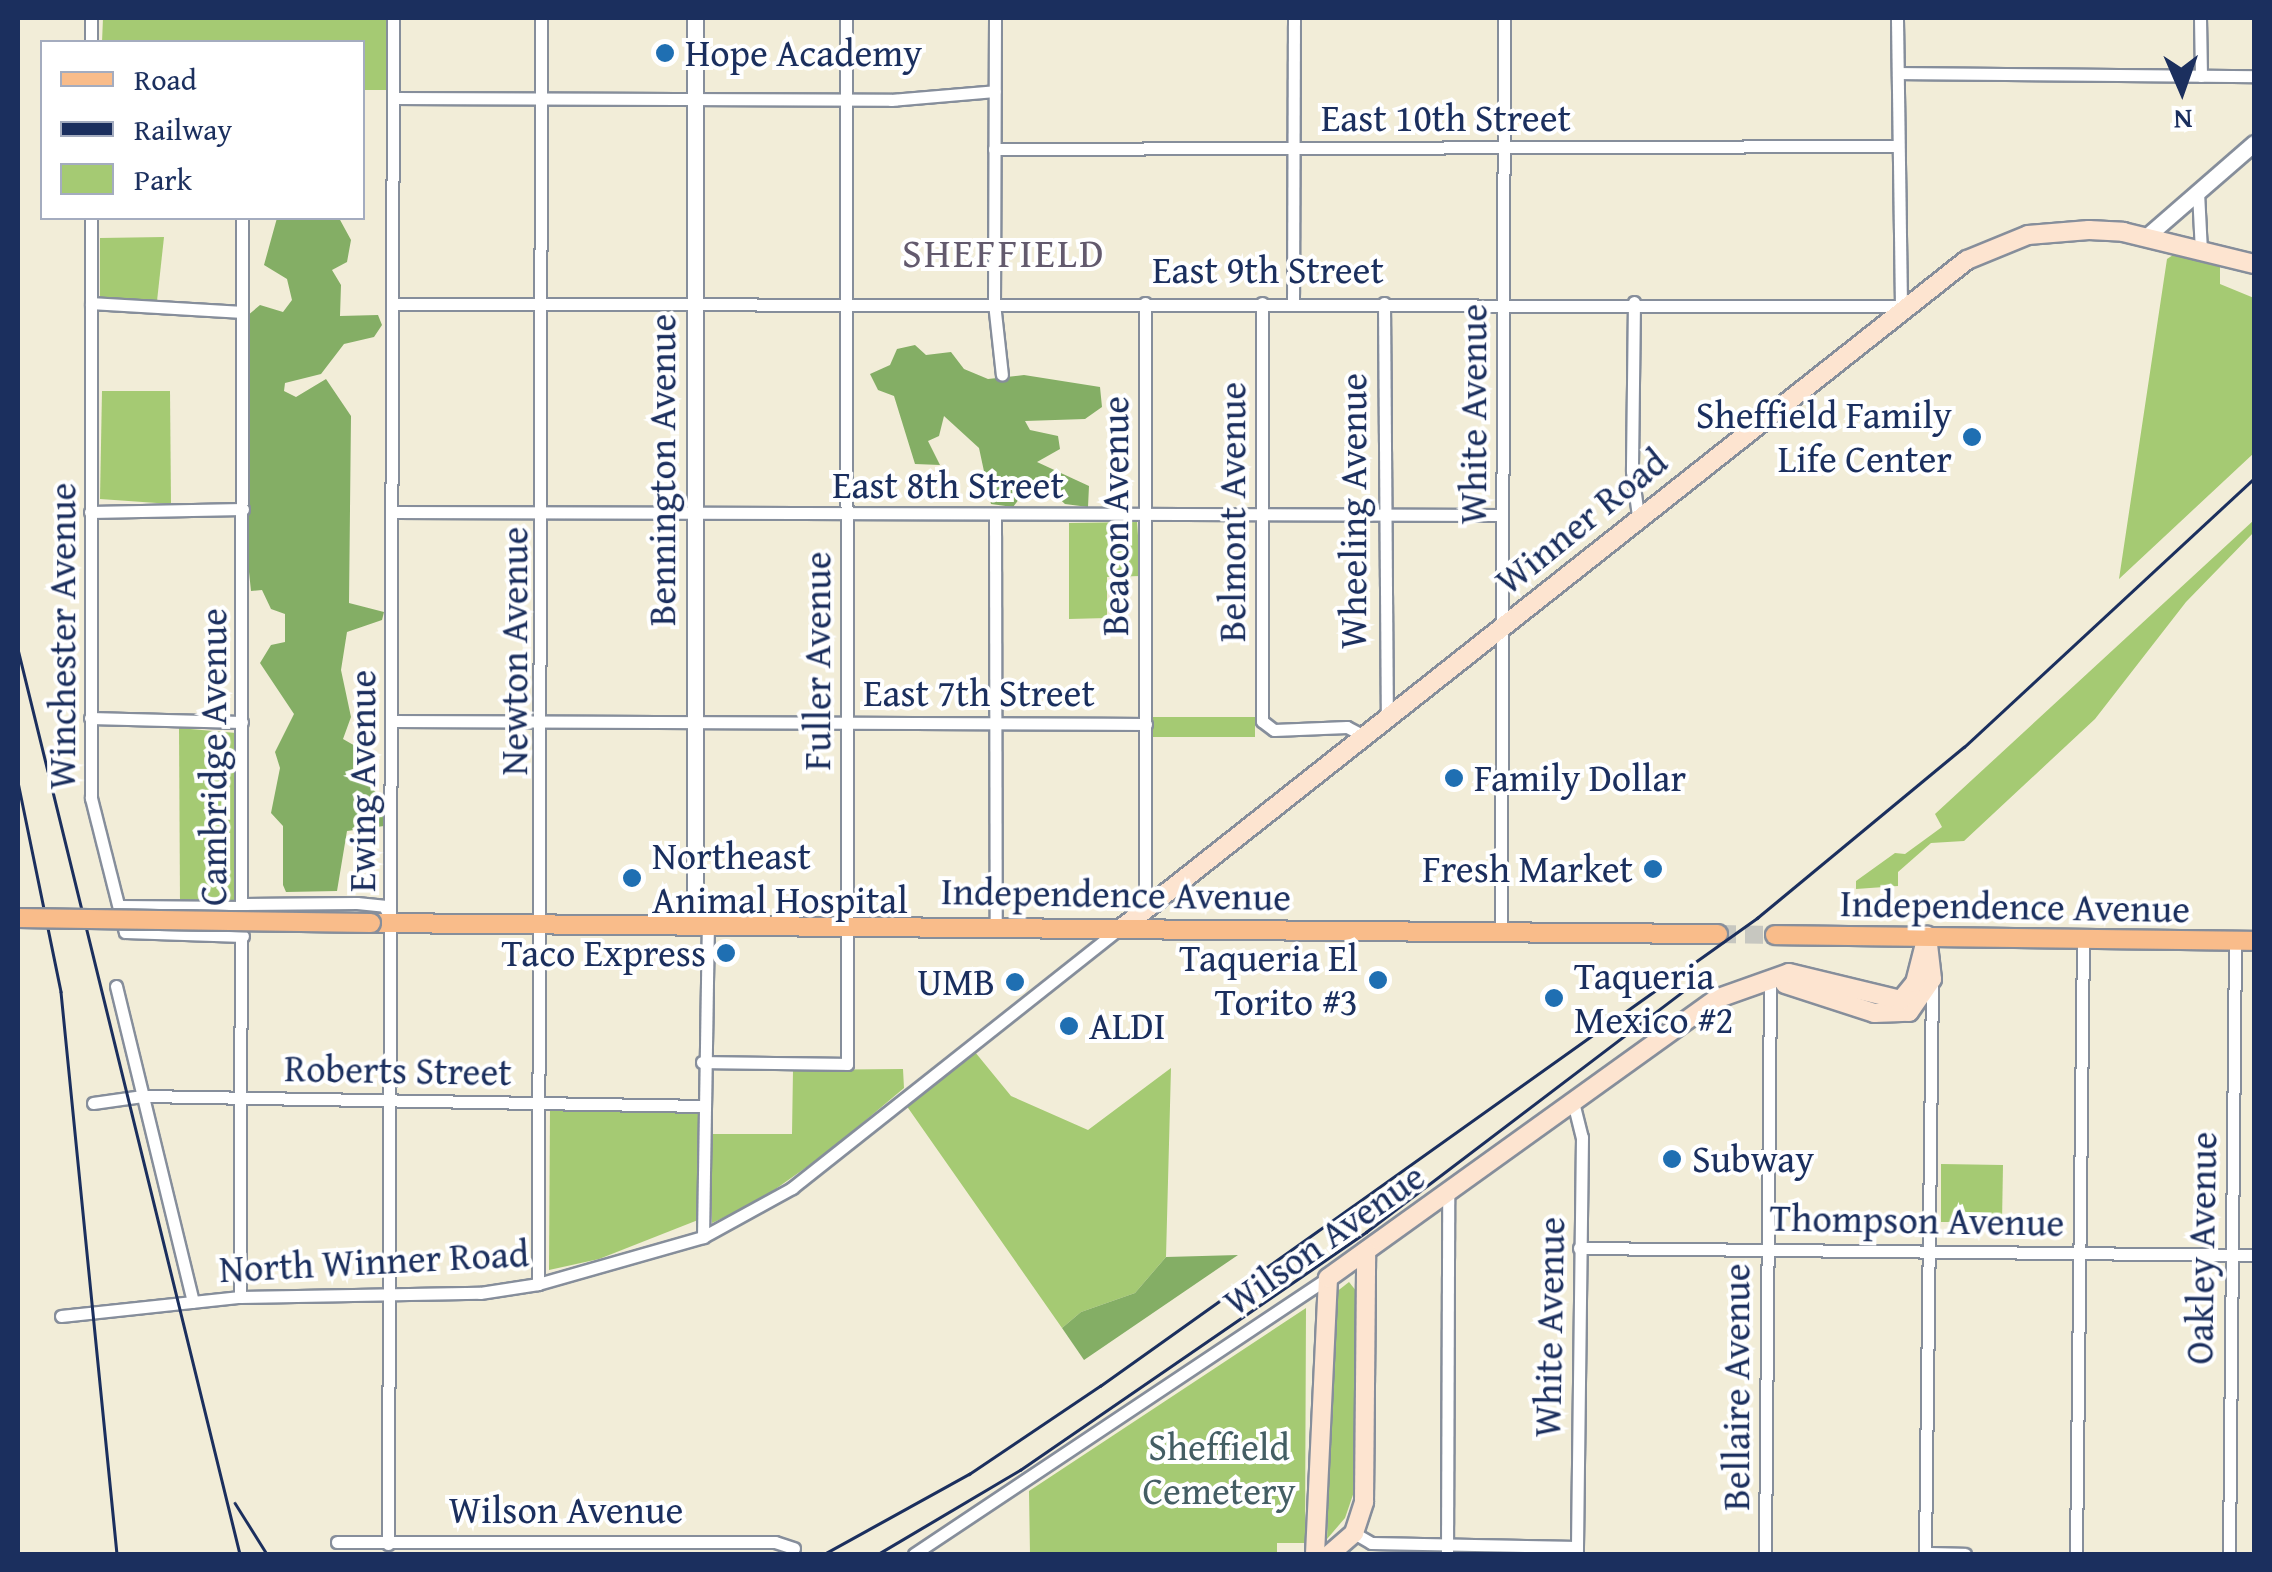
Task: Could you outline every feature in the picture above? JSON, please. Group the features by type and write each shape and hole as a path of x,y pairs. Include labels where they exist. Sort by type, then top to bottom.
{"main road":[{"name":"Winner Road","path":"1122,928 1901,306 1967,260 2028,235 2089,230 2146,237"},
{"path":"2146,237 2254,264"},
{"name":"Independence Avenue","path":"18,918 1718,934"},
{"name":"Independence Avenue","path":"1775,935 2254,941"},
{"path":"1770,981 1893,1017 1920,1003 1932,980 1928,936"},
{"name":"Wilson Avenue","path":"1328,1278 1716,999 1788,974 1889,1002 1901,1000 1915,982 1928,936"},
{"path":"1330,1554 1354,1533 1366,1480 1366,1251"},
{"path":"1316,1554 1322,1517 1328,1278"}],"street":[{"name":"Ewing Avenue","path":"388,1544 395,304 392,18"},
{"name":"Newton Avenue","path":"538,1284 544,1103 541,18"},
{"name":"Bennington Avenue","path":"695,18 694,722 702,922 703,1237"},
{"name":"Fuller Avenue","path":"702,1062 848,1064 846,18"},
{"path":"995,18 994,303 1002,376"},
{"path":"1293,303 1294,18"},
{"name":"White Avenue","path":"1501,932 1504,18"},
{"path":"1897,18 1901,306"},
{"path":"2200,18 2200,76"},
{"path":"1898,73 2254,76"},
{"path":"393,98 846,100 995,91"},
{"path":"2146,237 2254,143"},
{"name":"East 10th Street","path":"994,149 1898,146"},
{"path":"2198,192 2201,251"},
{"name":"Winchester Avenue","path":"91,220 91,798 125,932 134,936 243,936"},
{"name":"Cambridge Avenue","path":"240,1297 244,1097 242,220"},
{"path":"1634,302 1632,471 1638,516"},
{"name":"East 9th Street","path":"395,304 1634,302 1901,306"},
{"path":"91,303 242,312"},
{"name":"Beacon Avenue","path":"1144,303 1145,909"},
{"name":"Belmont Avenue","path":"1262,303 1262,722 1274,730 1347,727 1364,736"},
{"name":"Wheeling Avenue","path":"1384,303 1387,720"},
{"path":"90,512 243,509"},
{"name":"East 8th Street","path":"392,512 1502,515"},
{"path":"995,516 996,926"},
{"path":"90,718 242,722"},
{"name":"East 7th Street","path":"392,721 1146,724"},
{"name":"Independence Avenue","path":"119,906 384,906 393,922"},
{"name":"North Winner Road","path":"61,1316 240,1297 392,1295 538,1284 703,1237 792,1188 1122,928"},
{"path":"2076,1554 2083,940"},
{"name":"Oakley Avenue","path":"2229,1554 2234,941"},
{"path":"1932,980 1925,1554 1965,1554"},
{"name":"Bellaire Avenue","path":"1765,1554 1770,981"},
{"path":"116,986 194,1302"},
{"name":"Roberts Street","path":"92,1103 143,1096 702,1106"},
{"name":"White Avenue","path":"1573,1102 1582,1137 1578,1551"},
{"path":"1447,1550 1448,1192"},
{"name":"Thompson Avenue","path":"1580,1248 2254,1255"},
{"name":"Wilson Avenue","path":"914,1554 1328,1278"},
{"path":"1354,1533 1371,1543 1447,1550 1578,1551"},
{"name":"Wilson Avenue","path":"337,1542 775,1542 794,1548"}],"green space":[{"path":"103,18 387,18 388,90 365,90 365,40 102,40"},
{"path":"276,220 340,220 351,240 347,262 332,270 341,285 340,316 378,315 382,325 374,337 344,344 321,374 285,383 284,391 296,397 326,379 351,416 349,603 384,612 382,620 347,632 341,670 351,717 343,739 364,751 363,778 381,798 384,826 347,831 337,891 286,892 283,826 271,813 280,768 275,752 294,714 260,663 271,645 285,642 285,614 271,609 262,590 251,591 247,316 260,305 283,312 292,300 287,279 264,265"},
{"path":"164,237 157,301 100,297 100,238"},
{"path":"2173,255 2220,267 2220,284 2254,298 2254,453 2119,579 2167,259"},
{"path":"915,345 926,355 951,352 964,369 988,379 1024,375 1100,387 1102,407 1085,419 1025,421 1030,430 1058,436 1060,449 1037,462 1089,486 1088,507 1065,504 1036,477 1013,507 991,504 979,448 944,416 939,436 928,441 940,465 915,464 894,396 878,390 870,374 890,365 897,349"},
{"path":"102,391 170,391 171,504 100,499"},
{"path":"2254,520 2254,532 2186,602 2095,719 1964,841 1931,843 1898,872 1898,886 1856,889 1856,881 1895,853 1905,854 1942,827 1935,814"},
{"path":"1137,522 1141,576 1107,577 1107,618 1069,619 1069,523"},
{"path":"1152,717 1255,717 1255,737 1152,737"},
{"path":"179,728 236,733 237,902 180,902"},
{"path":"975,1052 1011,1096 1088,1130 1171,1068 1166,1257 1135,1293 1081,1312 1062,1328 906,1105"},
{"path":"903,1069 904,1088 828,1152 757,1202 712,1223 711,1134 792,1134 793,1070"},
{"path":"550,1110 698,1112 698,1220 599,1259 549,1270"},
{"path":"1941,1164 2003,1165 2002,1222 1941,1222"},
{"path":"1238,1255 1084,1360 1062,1328 1081,1312 1135,1293 1166,1257"},
{"path":"1349,1282 1357,1292 1356,1486 1345,1518 1327,1539 1335,1293"},
{"name":"Sheffield Cemetery","path":"1306,1308 1305,1543 1277,1543 1277,1554 1030,1554 1029,1491"}],"tunnel":[{"path":"1718,934 1775,935"}],"railway":[{"path":"824,1554 969,1474 1100,1386 1757,918 1964,747 2254,478"},
{"path":"18,649 240,1554"},
{"path":"18,782 61,992 117,1554"},
{"path":"878,1554 1020,1470 1366,1232 1708,972"},
{"path":"235,1503 267,1554"}],"place":[{"name":"Hope Academy","path":"665,53"},
{"name":"Sheffield Family Life Center","path":"1972,437"},
{"name":"Family Dollar","path":"1454,778"},
{"name":"Fresh Market","path":"1653,869"},
{"name":"Northeast Animal Hospital","path":"632,878"},
{"name":"Taco Express","path":"726,953"},
{"name":"Taqueria El Torito #3","path":"1378,980"},
{"name":"UMB","path":"1015,982"},
{"name":"Taqueria Mexico #2","path":"1554,998"},
{"name":"ALDI","path":"1069,1026"},
{"name":"Subway","path":"1672,1159"}],"district":[{"name":"SHEFFIELD","path":"1004,253"}]}
